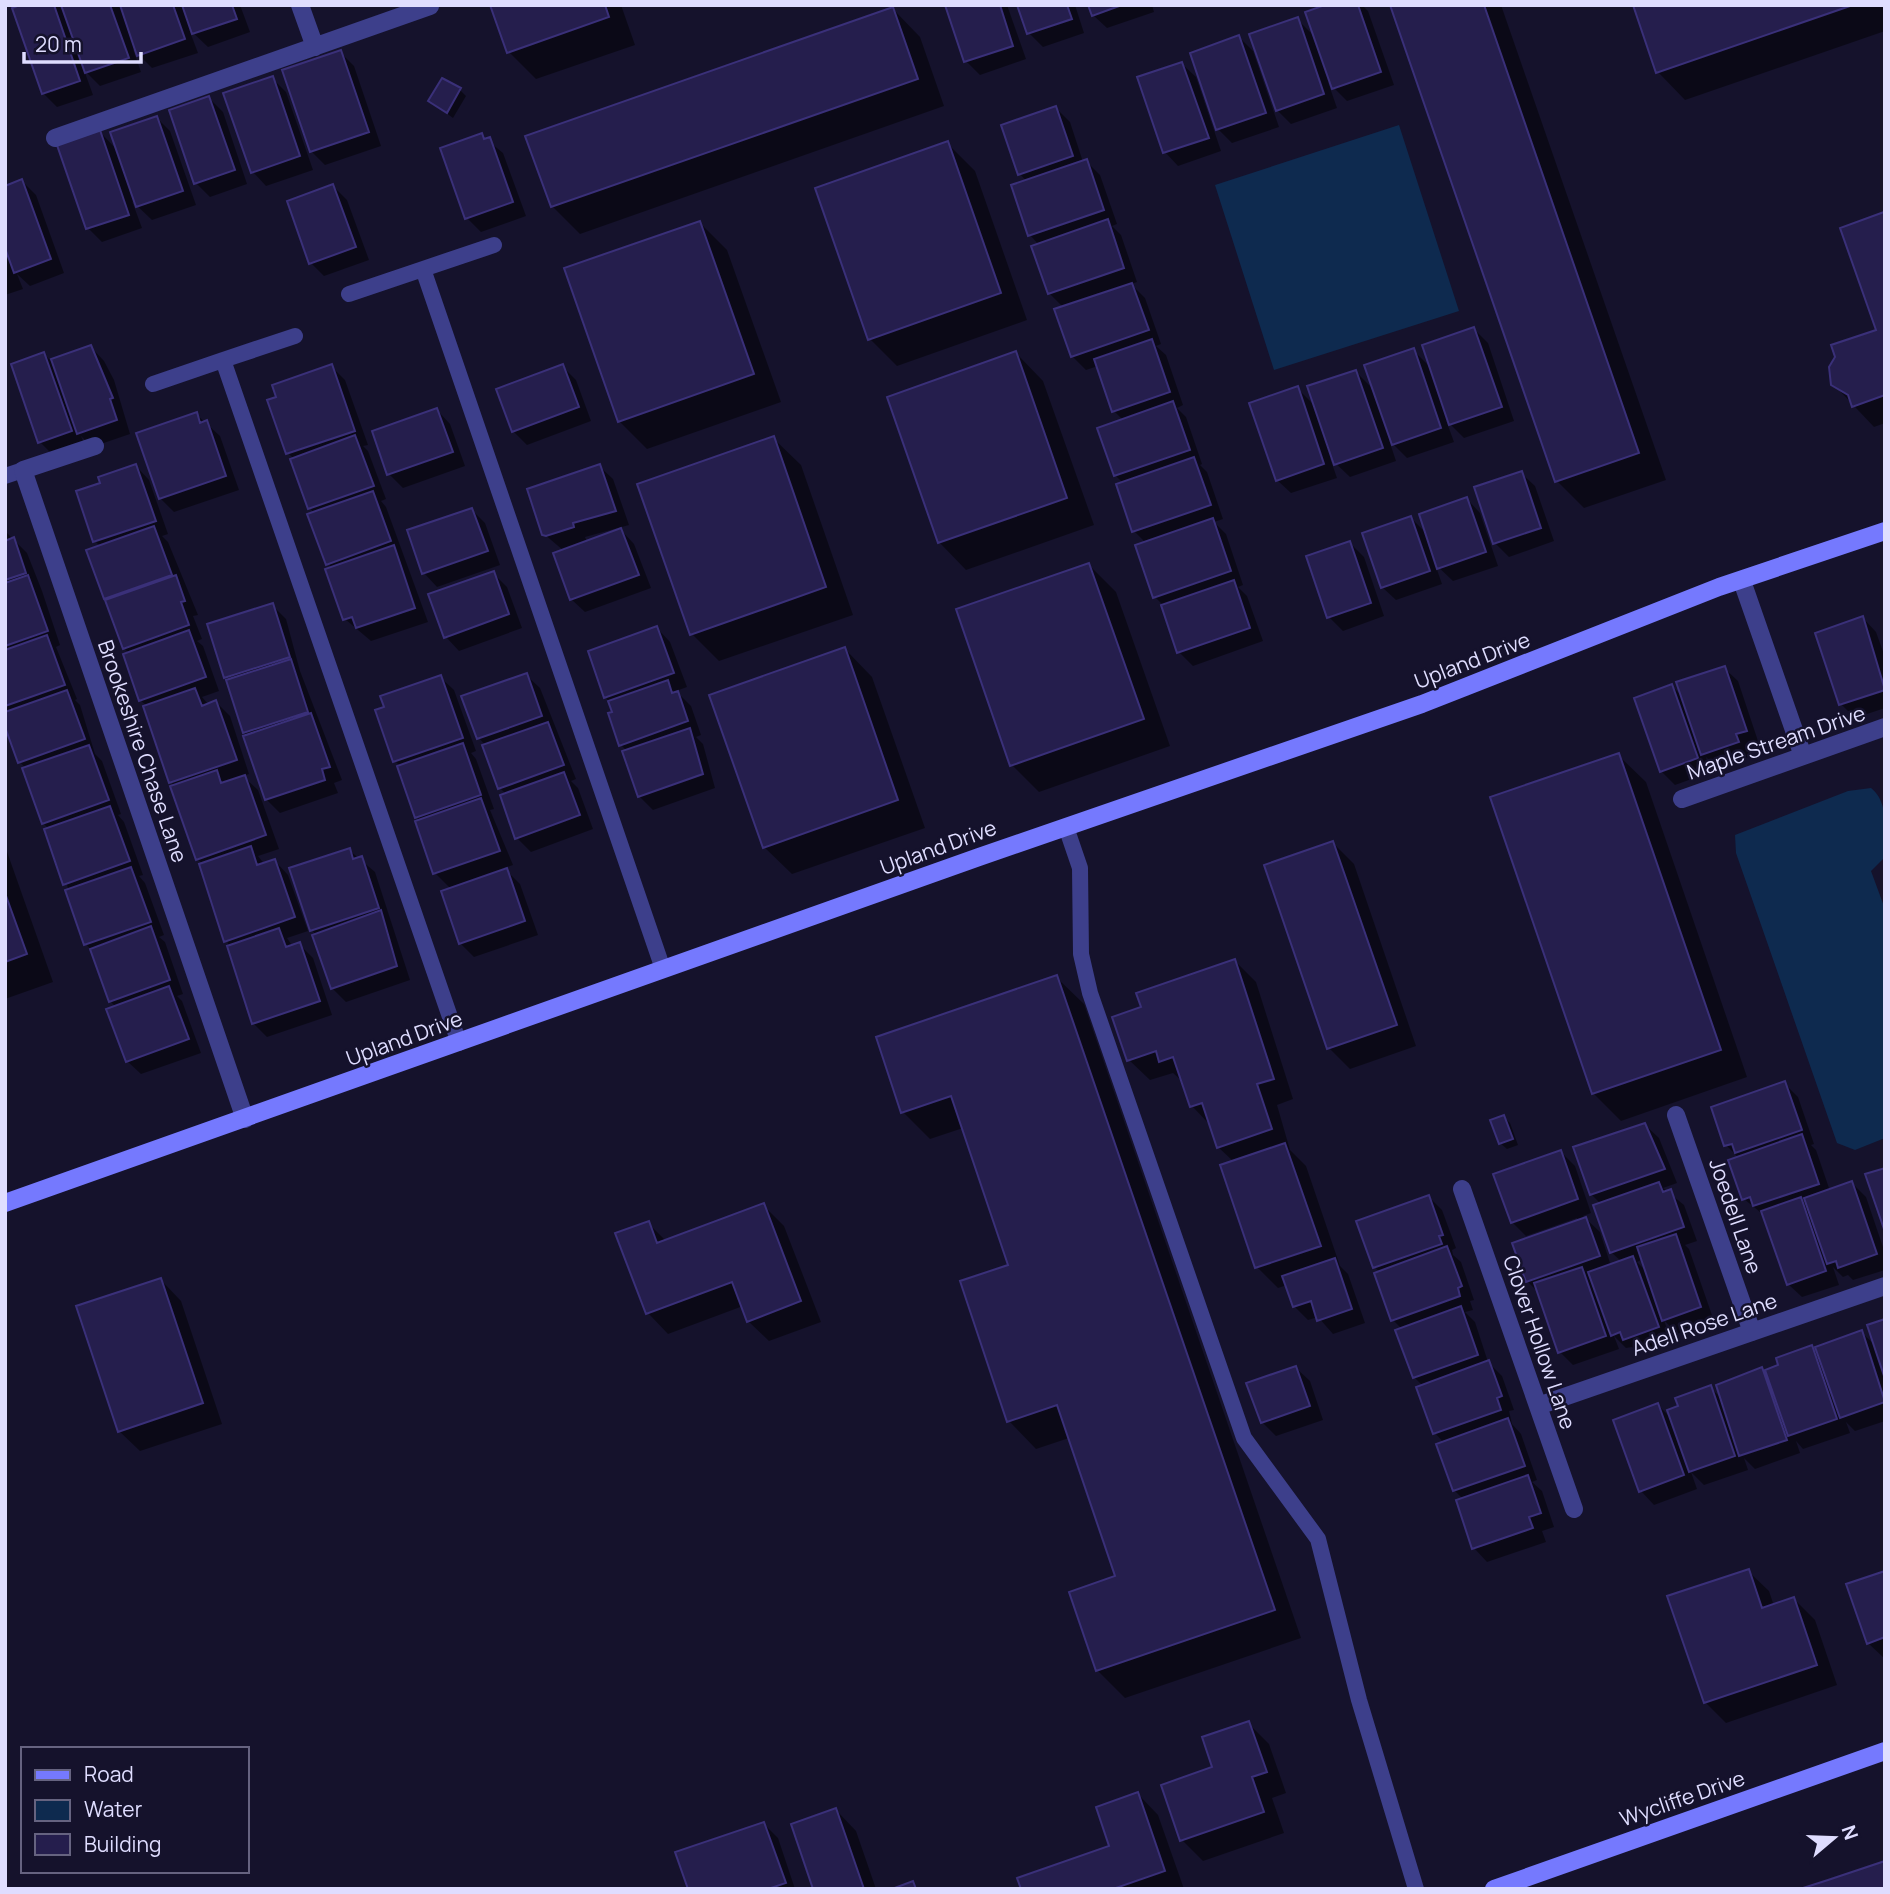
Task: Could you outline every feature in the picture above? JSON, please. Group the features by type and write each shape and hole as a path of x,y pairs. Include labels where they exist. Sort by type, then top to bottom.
{"street":[{"path":"300,5 315,47"},
{"path":"55,138 430,6"},
{"path":"23,470 95,446"},
{"name":"Brookeshire Chase Lane","path":"23,470 245,1119"},
{"name":"Upland Drive","path":"5,1203 1066,827 1422,704 1742,581 1885,531"},
{"path":"1742,581 1803,756"},
{"name":"Maple Stream Drive","path":"1682,799 1885,727"},
{"name":"Joedell Lane","path":"1676,1115 1752,1332"},
{"name":"Clover Hollow Lane","path":"1462,1189 1574,1509"},
{"name":"Adell Rose Lane","path":"1538,1406 1885,1286"},
{"name":"Wycliffe Drive","path":"1494,1889 1885,1751"}],"lane":[{"path":"349,294 494,245"},
{"path":"423,269 663,969"},
{"path":"153,384 295,335"},
{"path":"223,360 459,1043"},
{"path":"5,476 23,470"},
{"path":"1066,827 1080,868 1081,954 1090,993 1244,1438 1318,1539 1359,1700 1416,1889"}],"water":[{"path":"1399,125 1459,311 1274,370 1215,185"},
{"path":"1871,788 1881,802 1886,829 1885,857 1871,871 1885,909 1885,1138 1855,1150 1837,1143 1736,853 1735,835 1848,791"}],"building":[{"path":"20,5 54,5 80,81 42,94 12,8"},
{"path":"61,5 110,5 129,58 85,73"},
{"path":"120,5 173,5 185,39 137,56"},
{"path":"182,5 232,5 237,19 192,34"},
{"path":"490,5 605,5 609,17 507,53"},
{"path":"945,5 1000,5 1013,46 964,62"},
{"path":"1017,5 1067,5 1072,19 1027,34"},
{"path":"1088,5 1122,5 1092,16"},
{"path":"1325,5 1358,5 1381,72 1332,89 1305,12"},
{"path":"1390,5 1484,5 1639,453 1555,482"},
{"path":"1633,5 1853,5 1656,73"},
{"path":"893,7 918,79 551,207 525,136"},
{"path":"1298,17 1324,94 1276,111 1249,34"},
{"path":"1239,35 1266,113 1216,130 1190,53"},
{"path":"341,50 369,132 310,152 282,70"},
{"path":"1182,62 1209,138 1163,153 1137,77"},
{"path":"273,76 300,156 251,173 223,93"},
{"path":"442,78 461,88 447,113 428,101"},
{"path":"209,96 235,170 194,184 169,110"},
{"path":"1056,106 1073,156 1018,175 1001,125"},
{"path":"157,116 183,191 136,207 110,132"},
{"path":"100,130 129,215 86,229 57,145"},
{"path":"482,133 484,139 490,137 513,202 465,219 440,148"},
{"path":"948,141 1001,293 868,340 815,188"},
{"path":"1087,159 1104,210 1028,236 1011,185"},
{"path":"22,179 51,259 14,273 5,248 5,186"},
{"path":"333,184 356,247 309,264 287,201"},
{"path":"1884,212 1885,395 1852,407 1848,395 1831,385 1829,367 1835,357 1831,345 1876,330 1840,228"},
{"path":"1108,219 1124,268 1048,294 1031,246"},
{"path":"700,221 754,374 618,422 564,268"},
{"path":"1132,283 1149,330 1071,357 1054,309"},
{"path":"1474,327 1502,407 1449,425 1422,345"},
{"path":"1152,339 1170,392 1112,412 1094,359"},
{"path":"91,345 113,398 110,399 117,420 77,434 51,359"},
{"path":"1414,348 1441,428 1392,445 1364,365"},
{"path":"1016,351 1067,498 938,543 887,397"},
{"path":"44,352 72,431 38,443 11,364"},
{"path":"332,364 355,431 286,454 267,400 276,397 272,385"},
{"path":"563,364 579,407 512,432 496,389"},
{"path":"1356,370 1383,448 1334,465 1307,386"},
{"path":"1298,386 1324,464 1276,481 1249,403"},
{"path":"1173,401 1190,450 1114,476 1097,428"},
{"path":"437,408 453,452 387,475 372,431"},
{"path":"197,412 200,423 207,420 226,476 159,499 136,433"},
{"path":"355,435 374,486 308,509 290,459"},
{"path":"774,436 826,587 690,635 637,484"},
{"path":"1194,457 1211,505 1132,532 1116,484"},
{"path":"136,464 156,521 93,542 76,491 100,483 98,477"},
{"path":"600,464 616,511 573,523 574,527 542,535 527,489"},
{"path":"1522,471 1541,528 1493,544 1474,487"},
{"path":"373,491 391,541 326,565 307,514"},
{"path":"1467,497 1486,552 1437,569 1419,514"},
{"path":"472,508 488,551 422,574 407,530"},
{"path":"1411,516 1430,571 1381,588 1362,533"},
{"path":"1213,518 1231,571 1153,598 1135,545"},
{"path":"154,526 172,575 104,599 86,550"},
{"path":"621,528 639,575 570,600 553,553"},
{"path":"14,537 26,573 5,580 5,541"},
{"path":"1350,541 1371,603 1327,618 1306,556"},
{"path":"394,545 415,608 356,628 352,617 343,620 325,569"},
{"path":"1089,563 1144,719 1010,766 956,609"},
{"path":"494,571 509,614 444,638 428,594"},
{"path":"28,575 48,631 5,646 5,583"},
{"path":"176,575 185,601 181,602 189,625 123,649 105,600"},
{"path":"1234,580 1250,628 1177,653 1161,605"},
{"path":"273,603 290,657 224,678 207,624"},
{"path":"1863,616 1885,690 1839,705 1815,633"},
{"path":"657,626 674,673 604,698 588,651"},
{"path":"189,630 206,677 139,701 123,654"},
{"path":"47,635 65,685 5,706 5,650"},
{"path":"845,647 898,800 763,848 709,695"},
{"path":"291,659 308,712 243,733 226,680"},
{"path":"1725,666 1747,731 1736,734 1739,742 1701,755 1676,682"},
{"path":"527,673 542,716 477,739 461,696"},
{"path":"441,675 463,738 393,762 375,710 384,707 380,696"},
{"path":"668,680 672,693 678,691 688,721 619,746 608,713 612,712 608,701"},
{"path":"1672,684 1698,758 1660,772 1634,698"},
{"path":"195,688 202,706 216,700 237,760 169,783 143,706"},
{"path":"67,690 85,739 18,763 5,727 5,712"},
{"path":"311,713 330,767 322,769 325,780 265,800 243,736"},
{"path":"548,722 564,765 498,789 482,745"},
{"path":"690,728 703,774 638,797 622,751"},
{"path":"463,743 481,795 415,818 397,766"},
{"path":"89,745 109,800 42,824 22,768"},
{"path":"1619,753 1721,1050 1592,1094 1490,797"},
{"path":"217,770 221,783 245,775 266,835 196,860 170,786"},
{"path":"564,772 580,815 515,839 500,795"},
{"path":"481,798 500,851 433,874 415,821"},
{"path":"110,806 130,861 63,885 44,829"},
{"path":"1333,841 1397,1025 1327,1049 1264,865"},
{"path":"251,846 257,865 275,859 295,917 224,942 199,864"},
{"path":"350,848 353,859 362,856 379,908 310,931 289,868"},
{"path":"131,867 151,922 84,945 65,890"},
{"path":"507,868 525,921 459,944 441,891"},
{"path":"5,893 27,954 5,962"},
{"path":"381,910 397,966 331,989 312,935"},
{"path":"151,926 170,980 109,1002 90,949"},
{"path":"279,928 286,947 300,942 320,1001 252,1024 227,946"},
{"path":"1235,959 1274,1079 1257,1084 1272,1129 1217,1148 1202,1103 1190,1107 1173,1057 1159,1062 1156,1051 1127,1061 1112,1017 1141,1007 1136,993"},
{"path":"1057,975 1275,1610 1096,1671 1069,1592 1115,1576 1057,1405 1007,1422 960,1281 1008,1265 951,1096 901,1113 876,1037"},
{"path":"169,986 189,1039 126,1062 106,1009"},
{"path":"1785,1081 1802,1130 1735,1153 1732,1144 1724,1146 1711,1107"},
{"path":"1504,1115 1513,1139 1499,1144 1490,1120"},
{"path":"1645,1123 1665,1169 1590,1195 1573,1147"},
{"path":"1802,1134 1819,1184 1753,1206 1750,1197 1742,1200 1728,1160"},
{"path":"1285,1143 1321,1246 1255,1268 1220,1165"},
{"path":"1561,1150 1578,1199 1511,1223 1493,1174"},
{"path":"1885,1168 1885,1232 1865,1174"},
{"path":"1852,1181 1877,1254 1838,1268 1836,1261 1827,1264 1804,1198"},
{"path":"1659,1182 1663,1192 1671,1189 1684,1227 1610,1253 1593,1205"},
{"path":"1429,1195 1443,1235 1439,1236 1442,1244 1373,1268 1356,1221"},
{"path":"1801,1197 1826,1271 1787,1285 1761,1211"},
{"path":"764,1203 801,1301 747,1322 732,1282 646,1314 615,1233 649,1221 657,1243"},
{"path":"1586,1217 1600,1256 1526,1282 1512,1243"},
{"path":"1676,1234 1701,1307 1662,1321 1637,1247"},
{"path":"1447,1246 1462,1286 1458,1288 1460,1296 1391,1321 1374,1273"},
{"path":"1633,1256 1659,1327 1623,1340 1620,1332 1611,1336 1588,1272"},
{"path":"1335,1258 1352,1309 1317,1321 1311,1301 1293,1307 1282,1276"},
{"path":"1582,1267 1606,1336 1558,1353 1534,1283"},
{"path":"161,1278 203,1403 118,1432 76,1306"},
{"path":"1461,1306 1478,1355 1413,1378 1395,1330"},
{"path":"1885,1319 1885,1379 1867,1325"},
{"path":"1862,1330 1885,1402 1840,1418 1815,1347"},
{"path":"1812,1345 1837,1419 1788,1436 1765,1370 1778,1365 1776,1358"},
{"path":"1489,1360 1502,1396 1497,1398 1501,1410 1433,1434 1416,1387"},
{"path":"1296,1366 1310,1406 1261,1423 1246,1383"},
{"path":"1762,1367 1787,1440 1739,1456 1716,1385"},
{"path":"1711,1385 1735,1456 1689,1472 1667,1410 1678,1406 1675,1398"},
{"path":"1658,1403 1684,1475 1639,1492 1613,1420"},
{"path":"1508,1418 1525,1466 1453,1491 1436,1444"},
{"path":"1528,1475 1541,1513 1529,1517 1533,1528 1472,1549 1456,1500"},
{"path":"1749,1569 1762,1608 1794,1597 1817,1665 1704,1703 1667,1596"},
{"path":"1885,1571 1885,1637 1867,1644 1846,1584"},
{"path":"1249,1721 1267,1772 1252,1777 1264,1812 1180,1841 1161,1785 1212,1767 1202,1737"},
{"path":"1138,1792 1165,1871 1113,1889 1021,1889 1017,1878 1109,1846 1096,1807"},
{"path":"836,1808 864,1889 813,1889 791,1824"},
{"path":"764,1822 786,1883 768,1889 688,1889 675,1852"},
{"path":"1885,1861 1885,1889 1800,1889 1828,1880"},
{"path":"913,1881 916,1889 892,1889"}]}
